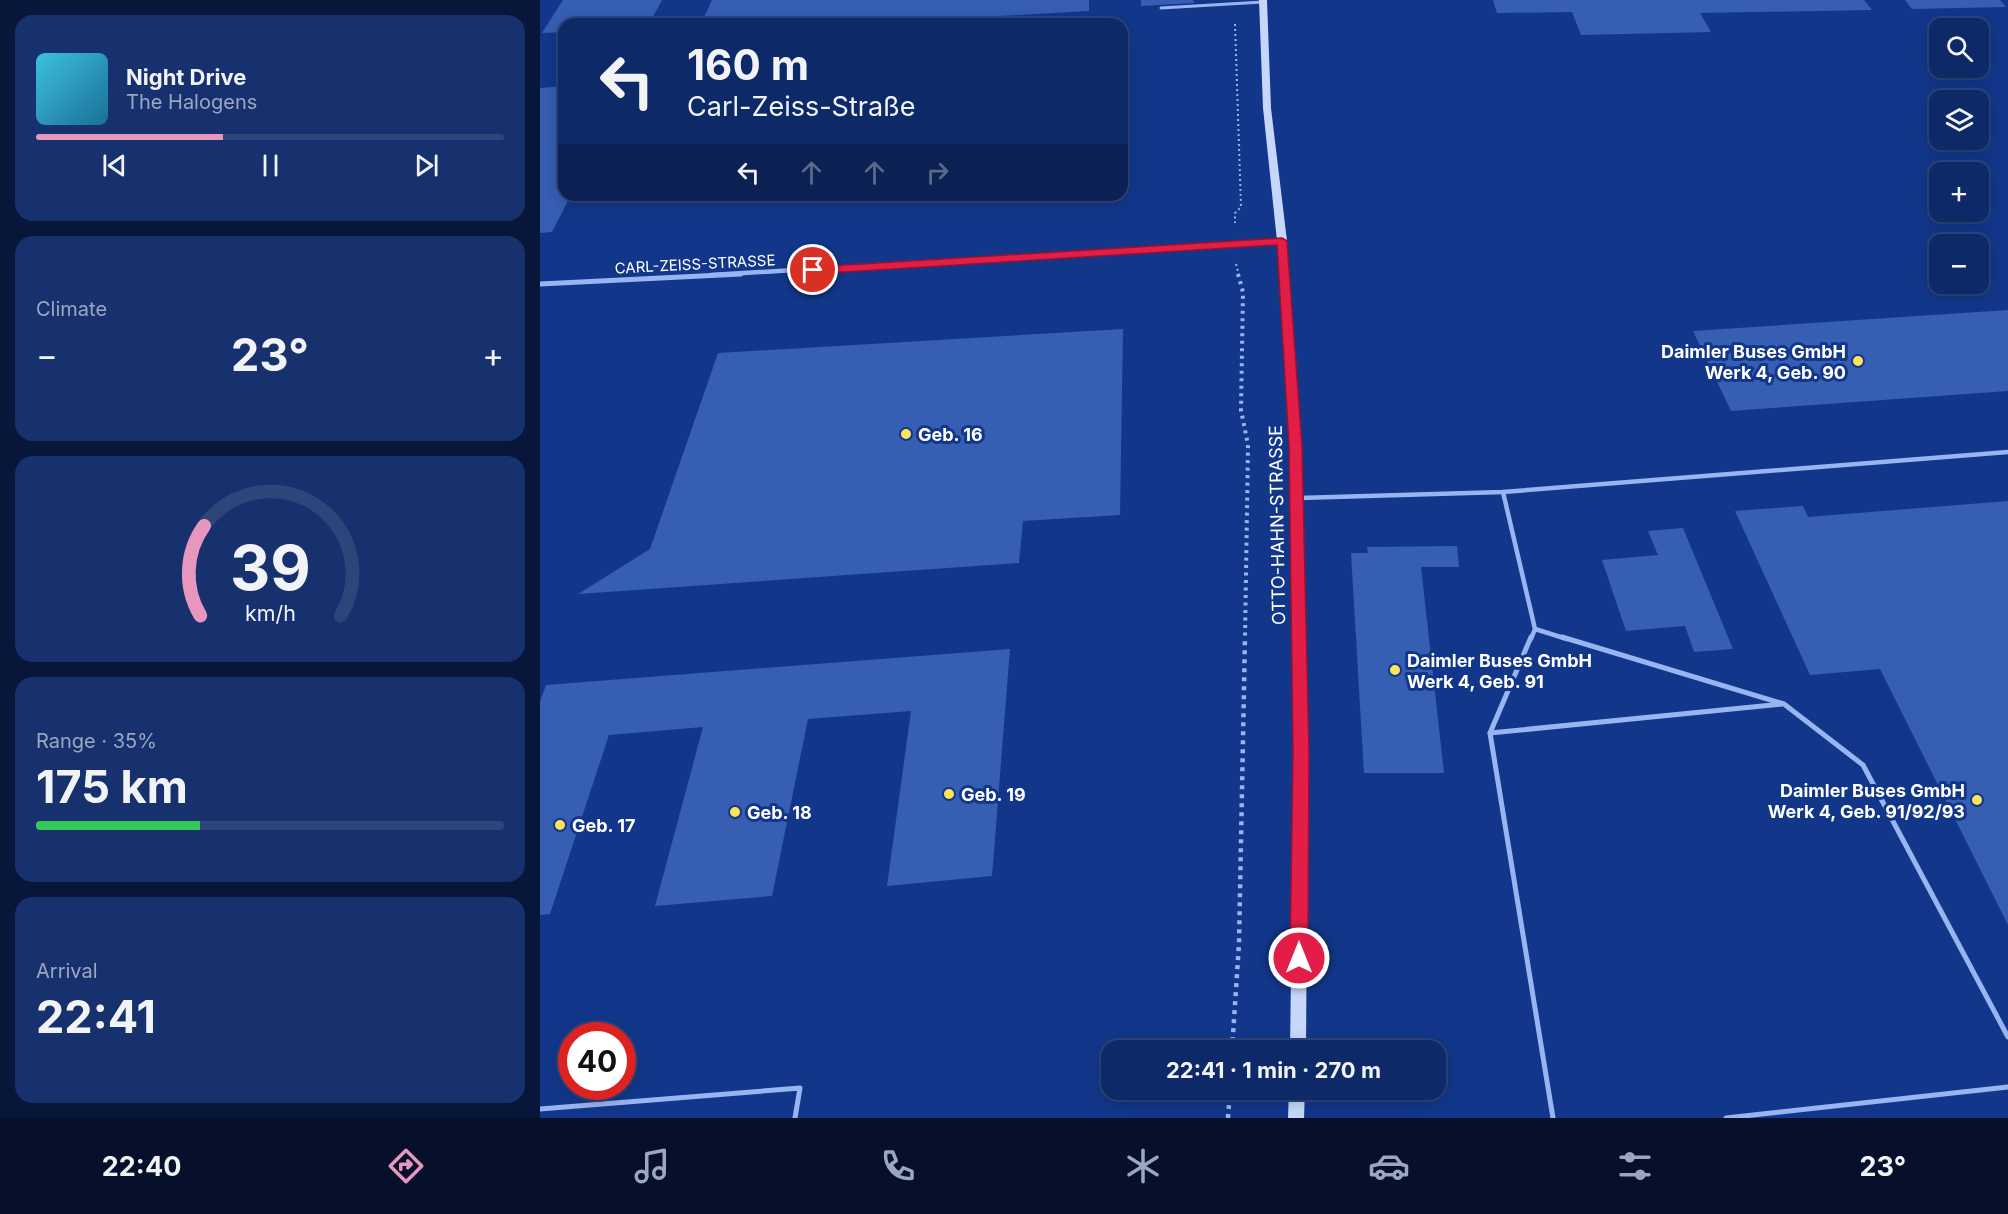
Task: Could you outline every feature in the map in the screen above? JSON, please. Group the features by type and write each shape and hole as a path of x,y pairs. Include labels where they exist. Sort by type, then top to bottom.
{"street":[{"name":"OTTO-HAHN-STRASSE","path":"1263,1 1267,108 1282,241 1296,446 1301,752 1298,1040"},
{"name":"CARL-ZEISS-STRASSE","path":"540,284 881,267 1282,241"},
{"path":"1296,1118 1297,1100"}],"lane":[{"path":"1161,8 1263,1"},
{"path":"1296,498 1503,492 2008,452"},
{"path":"1503,492 1535,628 1490,733 1553,1118"},
{"path":"1535,628 1784,704 1863,765 2008,1037"},
{"path":"1490,733 1784,704"},
{"path":"1726,1118 2008,1087"},
{"path":"540,1109 800,1088 795,1118"}],"path":[{"path":"1233,1040 1239,944 1248,446 1241,410 1244,291 1236,270 1235,213 1241,207 1234,4"},
{"path":"1228,1118 1229,1100"}],"building":[{"path":"563,0 662,0 652,18 558,18 558,32 542,33"},
{"path":"712,0 1089,0 1089,11 967,18 704,18"},
{"path":"1141,0 1193,0 1194,3 1141,6"},
{"path":"1493,0 1864,0 1872,10 1700,13 1711,32 1581,35 1572,12 1497,13"},
{"path":"1905,0 2000,0 2006,7 1912,9"},
{"path":"558,86 558,201 568,201 552,232 540,233 540,88"},
{"name":"Daimler Buses GmbH Werk 4, Geb. 90","path":"2008,310 2008,391 1731,411 1693,331"},
{"name":"Geb. 16","path":"1123,329 1120,515 1023,521 1019,563 578,594 650,549 718,353"},
{"name":"Daimler Buses GmbH Werk 4, Geb. 91/92/93","path":"2008,501 2008,925 1880,669 1810,675 1735,511 1803,506 1808,517"},
{"path":"1683,528 1733,649 1694,652 1685,626 1626,631 1602,560 1658,555 1648,531"},
{"name":"Daimler Buses GmbH Werk 4, Geb. 91","path":"1457,546 1459,567 1421,567 1444,773 1364,773 1351,553 1368,553 1367,547"},
{"path":"1010,649 992,876 887,886 911,711 808,719 772,896 655,906 703,727 609,735 550,914 540,915 540,702 546,685"}],"place":[{"name":"Daimler Buses GmbH Werk 4, Geb. 90","path":"1858,361"},
{"name":"Geb. 16","path":"906,434"},
{"name":"Daimler Buses GmbH Werk 4, Geb. 91","path":"1395,670"},
{"name":"Geb. 19","path":"949,794"},
{"name":"Daimler Buses GmbH Werk 4, Geb. 91/92/93","path":"1977,800"},
{"name":"Geb. 18","path":"735,812"},
{"name":"Geb. 17","path":"560,825"}],"route":[{"path":"813,270 1282,241 1296,446 1301,752 1299,958"}]}
